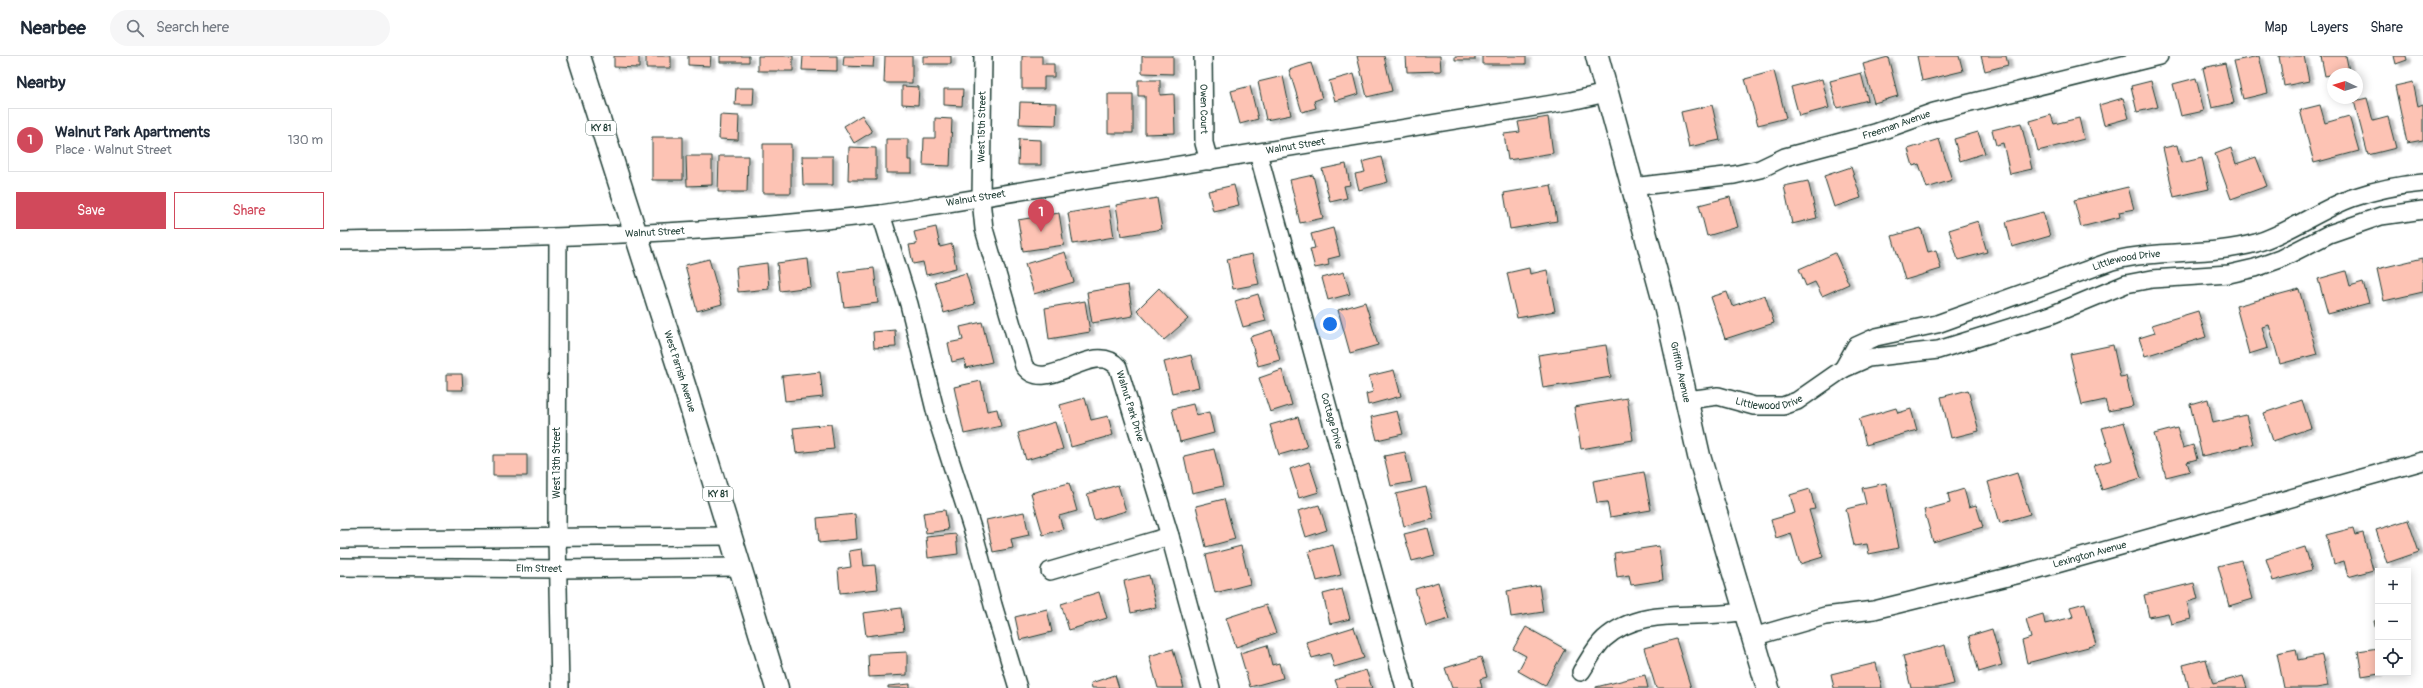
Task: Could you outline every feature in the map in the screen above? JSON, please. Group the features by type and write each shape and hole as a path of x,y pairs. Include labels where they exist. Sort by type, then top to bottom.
{"main road":[{"name":"West Parrish Avenue","path":"579,56 731,536 739,567 777,688"},
{"name":"Griffith Avenue","path":"1596,56 1666,309 1699,456 1768,688"}],"street":[{"name":"West 15th Street","path":"981,199 983,56"},
{"name":"Owen Court","path":"1203,56 1204,142 1209,161"},
{"name":"Freeman Avenue","path":"1632,187 1734,174 1760,168 1785,157 1875,134 1934,112 2159,56"},
{"name":"Walnut Street","path":"340,241 558,238 805,223 881,214 981,199 1571,101 1606,93"},
{"name":"Cottage Drive","path":"1258,153 1405,688"},
{"name":"Littlewood Drive","path":"1843,369 1856,346 1876,337 1937,324 2112,260 2136,255 2233,248 2257,242 2352,198 2398,185 2423,183"},
{"name":"Walnut Park Drive","path":"981,199 984,229 1024,366 1028,372 1035,374 1059,372 1094,359 1112,361 1118,368 1127,393 1170,536 1211,688"},
{"name":"Littlewood Drive","path":"1687,400 1718,396 1754,406 1783,406 1797,401 1843,369 1868,358 1938,350 2051,315 2126,284 2152,279 2229,274 2255,268 2280,258 2329,234 2381,216 2423,210"},
{"path":"881,214 909,304 938,422 974,534 993,606 1018,688"},
{"name":"West 13th Street","path":"558,238 557,536 559,569 560,688"},
{"name":"Lexington Avenue","path":"1753,637 1825,616 1874,610 2028,572 2423,461"},
{"path":"340,538 731,536"},
{"path":"1050,571 1170,536"},
{"name":"Elm Street","path":"340,567 559,569 739,567"},
{"path":"1581,672 1603,639 1629,622 1655,616 1723,616 1746,611"}],"building":[{"path":"614,56 639,56 639,68 614,67"},
{"path":"646,56 671,56 671,68 646,68"},
{"path":"688,56 711,56 710,66 688,65"},
{"path":"720,56 749,56 749,62 720,62"},
{"path":"758,56 793,56 793,71 758,71"},
{"path":"803,56 837,56 837,71 802,70"},
{"path":"844,56 874,56 873,67 843,66"},
{"path":"885,56 912,56 912,83 884,83"},
{"path":"923,56 951,56 951,64 923,64"},
{"path":"1022,56 1042,56 1042,64 1054,64 1054,77 1044,77 1044,89 1022,89"},
{"path":"1142,56 1173,56 1173,74 1142,73"},
{"path":"1357,56 1384,56 1392,91 1367,97"},
{"path":"1406,56 1440,56 1441,71 1407,72"},
{"path":"1455,56 1475,56 1475,60 1455,60"},
{"path":"1482,56 1526,56 1526,64 1482,64"},
{"path":"1917,56 1959,56 1963,71 1922,81"},
{"path":"1981,56 2006,56 2008,65 1985,71"},
{"path":"2259,56 2268,93 2243,99 2234,61"},
{"path":"2279,56 2304,56 2309,81 2284,86"},
{"path":"2321,56 2346,56 2348,68 2327,68 2327,76 2325,76"},
{"path":"2394,56 2406,56 2407,60 2396,64"},
{"path":"1888,57 1898,96 1874,103 1863,64"},
{"path":"1311,63 1322,98 1314,101 1316,108 1302,112 1289,70"},
{"path":"2225,63 2234,103 2212,108 2203,68"},
{"path":"1774,71 1786,118 1758,125 1745,79"},
{"path":"1861,73 1868,100 1837,108 1830,81"},
{"path":"1354,74 1359,94 1335,101 1329,81"},
{"path":"1283,76 1291,115 1266,120 1258,82"},
{"path":"2196,78 2204,111 2181,116 2173,84"},
{"path":"1822,79 1829,108 1799,116 1791,87"},
{"path":"1138,80 1160,80 1160,95 1174,94 1175,133 1145,134 1145,96 1138,96"},
{"path":"2151,81 2158,107 2137,112 2131,86"},
{"path":"2413,82 2418,106 2423,104 2423,140 2407,143 2395,86"},
{"path":"902,86 919,87 918,105 902,104"},
{"path":"1250,86 1258,119 1240,124 1231,91"},
{"path":"736,88 754,88 753,105 735,105"},
{"path":"944,89 963,89 962,106 944,105"},
{"path":"1108,94 1133,94 1133,133 1108,133"},
{"path":"2123,98 2129,118 2104,125 2099,105"},
{"path":"2367,98 2373,121 2388,117 2396,148 2368,155 2355,104 2363,104 2363,99"},
{"path":"1020,102 1057,103 1056,125 1019,124"},
{"path":"1712,105 1720,140 1689,147 1681,112"},
{"path":"2320,105 2325,123 2349,116 2359,151 2314,163 2300,110"},
{"path":"720,115 739,116 738,140 719,139"},
{"path":"862,115 872,132 854,143 844,126"},
{"path":"2051,115 2054,124 2079,118 2084,139 2038,151 2030,121"},
{"path":"1548,117 1553,153 1508,160 1504,134 1520,132 1518,122"},
{"path":"935,118 952,119 950,166 923,165 924,138 935,138"},
{"path":"2021,123 2032,169 2010,174 2003,143 1996,145 1992,130"},
{"path":"1978,132 1985,153 1960,161 1954,139"},
{"path":"652,137 683,137 683,180 652,180"},
{"path":"886,139 908,139 908,160 912,160 912,173 886,173"},
{"path":"1019,139 1041,140 1041,165 1018,165"},
{"path":"1939,139 1952,180 1927,188 1919,164 1913,166 1908,149"},
{"path":"763,144 791,144 791,193 763,193"},
{"path":"2177,145 2181,163 2202,158 2209,189 2174,197 2163,148"},
{"path":"849,147 876,148 876,180 848,180"},
{"path":"2231,148 2236,164 2256,157 2267,186 2231,199 2215,154"},
{"path":"686,156 712,156 712,185 687,186"},
{"path":"719,156 748,156 747,192 718,192"},
{"path":"802,156 833,156 833,185 803,185"},
{"path":"1381,157 1388,182 1359,190 1355,174 1365,172 1362,162"},
{"path":"1346,164 1350,185 1344,186 1347,198 1330,202 1322,169"},
{"path":"1851,167 1861,198 1834,207 1824,176"},
{"path":"1313,175 1323,218 1300,223 1290,180"},
{"path":"1808,181 1817,218 1792,224 1784,186"},
{"path":"1234,185 1239,205 1213,211 1208,191"},
{"path":"1551,185 1557,221 1510,229 1504,193"},
{"path":"2128,187 2134,209 2119,212 2120,217 2081,227 2074,200"},
{"path":"1730,197 1738,227 1707,236 1699,205"},
{"path":"1157,198 1162,229 1121,236 1116,205"},
{"path":"1109,206 1114,237 1073,244 1068,213"},
{"path":"2043,212 2050,236 2012,247 2006,222"},
{"path":"1059,213 1064,245 1023,251 1018,220"},
{"path":"1978,221 1987,252 1958,260 1949,230"},
{"path":"936,227 940,247 952,244 956,268 926,275 923,262 913,264 909,245 917,244 914,232"},
{"path":"1333,228 1340,256 1328,259 1329,265 1315,268 1310,249 1315,248 1311,234"},
{"path":"1921,228 1928,252 1936,250 1941,269 1905,280 1892,236"},
{"path":"1065,252 1074,282 1034,294 1025,264"},
{"path":"1835,253 1849,284 1822,296 1815,282 1806,286 1799,269"},
{"path":"1252,254 1259,284 1233,289 1227,259"},
{"path":"2423,258 2423,292 2384,301 2377,269"},
{"path":"709,259 722,304 697,311 685,265"},
{"path":"808,259 811,287 780,291 777,263"},
{"path":"767,263 769,289 738,292 736,267"},
{"path":"874,268 878,303 844,307 839,272"},
{"path":"1529,268 1530,274 1547,270 1555,311 1517,318 1507,273"},
{"path":"2346,271 2350,286 2363,282 2369,303 2328,314 2318,279"},
{"path":"1344,272 1350,294 1328,300 1322,278"},
{"path":"966,273 975,304 944,313 935,282"},
{"path":"1128,285 1133,316 1092,323 1087,292"},
{"path":"1159,288 1188,319 1164,340 1137,310"},
{"path":"2299,289 2317,354 2280,364 2269,325 2262,327 2268,348 2249,354 2236,306"},
{"path":"1727,292 1732,306 1765,295 1774,323 1725,339 1711,297"},
{"path":"1258,294 1266,321 1243,327 1235,301"},
{"path":"1085,301 1090,332 1049,339 1045,308"},
{"path":"1365,302 1378,345 1350,353 1338,310"},
{"path":"2198,311 2206,337 2145,356 2139,338 2155,333 2152,325"},
{"path":"982,322 992,362 966,368 964,359 952,362 948,343 963,340 960,327"},
{"path":"895,330 896,347 874,348 873,332"},
{"path":"1272,330 1280,360 1258,366 1250,337"},
{"path":"1606,345 1611,377 1543,388 1538,355"},
{"path":"2113,345 2120,377 2126,376 2133,406 2108,411 2105,400 2082,405 2070,354"},
{"path":"1191,355 1199,387 1172,393 1164,362"},
{"path":"1282,370 1292,405 1270,412 1259,378"},
{"path":"1394,370 1401,396 1368,405 1366,394 1373,392 1369,376"},
{"path":"820,372 823,397 785,401 782,376"},
{"path":"447,374 462,374 463,390 447,390"},
{"path":"981,381 987,411 997,409 1001,426 964,434 954,387"},
{"path":"1968,390 1979,431 1951,438 1941,397"},
{"path":"1085,398 1091,420 1108,416 1113,435 1071,447 1060,405"},
{"path":"1627,398 1633,440 1581,449 1574,407"},
{"path":"2208,399 2213,423 2246,415 2253,444 2202,456 2190,404"},
{"path":"2302,400 2311,428 2273,441 2264,413"},
{"path":"1193,404 1196,415 1209,412 1214,433 1180,442 1172,409"},
{"path":"1896,408 1898,413 1911,409 1917,430 1866,445 1859,419"},
{"path":"1397,411 1403,434 1377,440 1371,417"},
{"path":"1298,417 1307,447 1279,455 1270,425"},
{"path":"1055,422 1063,449 1026,460 1018,433"},
{"path":"2124,422 2141,478 2102,490 2094,465 2112,460 2102,428"},
{"path":"831,424 834,449 796,453 793,428"},
{"path":"2177,428 2183,448 2193,445 2197,459 2187,462 2190,471 2166,477 2154,434"},
{"path":"1214,449 1223,486 1192,493 1184,456"},
{"path":"1405,452 1412,482 1391,486 1384,456"},
{"path":"493,455 527,455 527,476 493,476"},
{"path":"1309,462 1319,492 1299,498 1290,469"},
{"path":"1644,472 1651,510 1610,517 1607,502 1597,503 1593,481"},
{"path":"2017,473 2030,514 2000,523 1988,482"},
{"path":"1069,483 1077,511 1059,516 1063,529 1043,535 1031,493"},
{"path":"1886,483 1899,548 1869,554 1867,544 1854,546 1846,509 1866,504 1862,488"},
{"path":"1118,485 1126,511 1094,520 1087,494"},
{"path":"1426,487 1434,519 1404,526 1396,494"},
{"path":"1810,489 1815,509 1809,510 1823,557 1800,564 1791,533 1776,538 1771,520 1795,513 1790,495"},
{"path":"1964,489 1969,507 1976,505 1983,527 1933,542 1924,510 1950,503 1948,494"},
{"path":"1224,499 1235,539 1206,547 1196,506"},
{"path":"1319,505 1327,530 1306,537 1298,511"},
{"path":"945,510 948,530 926,533 923,513"},
{"path":"1024,512 1029,535 1011,539 1013,548 993,552 986,520"},
{"path":"855,514 857,539 819,543 817,518"},
{"path":"2408,520 2419,552 2387,563 2376,530"},
{"path":"1428,528 1435,555 1412,561 1404,534"},
{"path":"2353,528 2355,535 2363,533 2373,570 2348,577 2344,561 2334,564 2326,535"},
{"path":"956,534 958,554 928,558 926,537"},
{"path":"1333,545 1341,575 1317,581 1309,551"},
{"path":"1241,546 1250,584 1215,593 1206,555"},
{"path":"1659,546 1663,580 1631,585 1629,575 1617,577 1614,553"},
{"path":"2305,547 2312,570 2273,581 2266,559"},
{"path":"862,549 864,566 875,565 878,589 840,593 838,569 851,567 849,551"},
{"path":"2241,560 2252,599 2229,606 2218,566"},
{"path":"1149,575 1156,607 1131,613 1124,581"},
{"path":"1438,582 1449,619 1426,626 1415,589"},
{"path":"2194,583 2198,599 2187,602 2191,619 2171,624 2168,613 2149,617 2144,595"},
{"path":"1539,585 1543,612 1511,617 1507,591"},
{"path":"1342,589 1350,619 1330,624 1323,594"},
{"path":"1099,592 1107,618 1069,630 1061,604"},
{"path":"2085,603 2096,645 2027,663 2022,641 2031,638 2026,619 2043,614 2045,624 2073,617 2070,607"},
{"path":"1266,605 1276,633 1236,647 1226,618"},
{"path":"901,608 904,631 866,636 863,613"},
{"path":"1047,609 1052,632 1020,640 1015,617"},
{"path":"1354,627 1364,658 1334,667 1330,653 1312,658 1306,642"},
{"path":"1526,627 1565,649 1545,686 1518,671 1526,656 1513,649"},
{"path":"1992,629 2002,665 1979,672 1969,636"},
{"path":"1676,639 1691,688 1656,688 1644,648"},
{"path":"1267,645 1272,665 1279,663 1283,678 1250,687 1240,653"},
{"path":"1945,645 1954,684 1938,688 1911,688 1903,656"},
{"path":"2375,648 2375,674 2362,676 2358,651"},
{"path":"1173,649 1184,688 1158,688 1149,656"},
{"path":"2296,649 2298,660 2322,655 2328,686 2316,688 2284,688 2277,653"},
{"path":"907,652 907,675 869,677 868,654"},
{"path":"1481,657 1487,677 1480,679 1482,688 1452,688 1445,668"},
{"path":"2206,659 2213,684 2243,676 2247,688 2189,688 2183,665"},
{"path":"1876,663 1882,688 1834,688 1831,674"},
{"path":"1366,670 1372,688 1338,688 1335,680"},
{"path":"1115,675 1119,688 1092,688 1091,683"},
{"path":"1645,675 1648,688 1596,688 1596,687"},
{"path":"910,684 910,688 888,688 888,686"}],"place":[{"name":"Walnut Park Apartments","path":"1041,232"}]}
